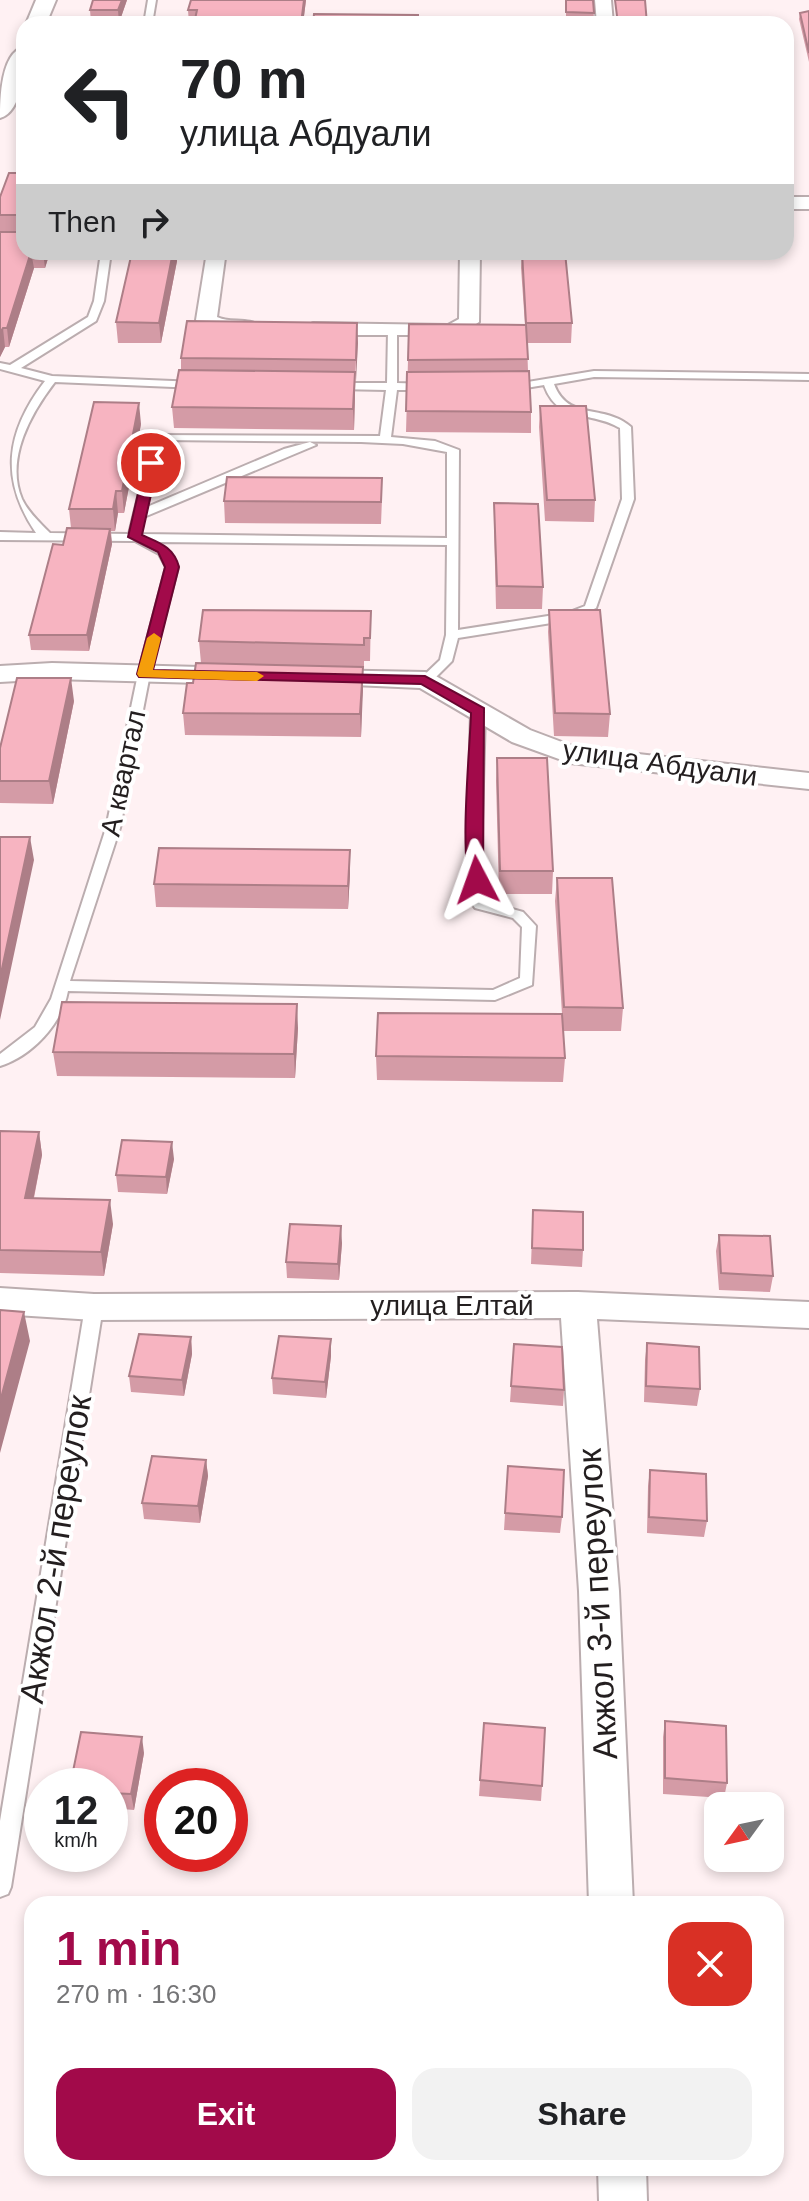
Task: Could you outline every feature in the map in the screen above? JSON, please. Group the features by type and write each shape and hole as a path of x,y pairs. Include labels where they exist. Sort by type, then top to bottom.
{"street":[{"path":"0,111 16,72"},
{"path":"215,260 206,320 220,327 267,328"},
{"path":"298,329 452,331 469,322 470,260"},
{"path":"0,674 52,671 269,677"},
{"name":"улица Абдуали","path":"300,677 425,680 521,736 570,755 809,781"},
{"name":"улица Елтай","path":"0,1301 94,1307 578,1305 809,1315"},
{"name":"Акжол 3-й переулок","path":"578,1305 599,1591 611,1896"},
{"path":"622,2176 623,2201"}],"lane":[{"path":"13,368 92,319 99,301 105,260"},
{"path":"385,440 392,387 393,331"},
{"path":"0,366 52,379 203,385"},
{"path":"492,388 514,388 594,374 809,377"},
{"path":"47,537 27,516 14,496 10,471 20,427 33,402 52,379"},
{"path":"452,635 570,616 590,608 628,499 625,427 607,415 570,410 559,405 552,400 548,382"},
{"path":"329,386 436,387"},
{"path":"134,537 157,437 385,440 431,443 453,450 452,635 446,661 425,680"},
{"path":"139,515 278,455 331,440"},
{"path":"0,536 453,542"},
{"name":"А квартал","path":"0,1061 28,1042 59,1009 61,986 113,828 144,674 172,567 170,556 163,549 134,537"},
{"path":"61,986 495,995 527,981 529,926 518,915 480,905 474,856 478,712"},
{"name":"Акжол 2-й переулок","path":"0,1887 94,1307"}],"building":[{"path":"93,0 122,0 118,10 90,10"},
{"path":"191,0 304,0 302,16 196,16 197,10 188,10"},
{"path":"566,0 593,0 594,13 566,12"},
{"path":"615,0 645,0 646,16 617,16"},
{"path":"809,11 809,53 800,13"},
{"path":"314,14 418,15 418,16"},
{"path":"9,173 16,173 16,215 0,215 0,197"},
{"path":"0,232 16,232 16,260 28,260 7,328 0,333"},
{"path":"130,260 171,260 159,323 116,322"},
{"path":"522,260 566,260 572,323 526,323"},
{"path":"187,321 357,323 356,360 181,358"},
{"path":"409,324 526,325 528,359 408,360"},
{"path":"179,370 355,372 353,409 172,407"},
{"path":"529,371 531,412 406,411 407,372"},
{"path":"94,402 139,403 122,491 116,491 113,509 69,509"},
{"path":"540,406 586,406 595,500 547,500"},
{"path":"227,477 382,478 381,502 224,501"},
{"path":"494,503 538,504 543,587 497,586"},
{"path":"67,528 110,529 87,635 29,635 53,544 63,545"},
{"path":"203,610 371,611 370,638 364,638 364,645 199,641"},
{"path":"549,610 600,610 610,714 555,713"},
{"path":"196,663 363,667 360,714 183,713 187,683 193,683"},
{"path":"17,678 71,678 49,781 0,781 0,748"},
{"path":"497,758 547,758 553,871 500,871"},
{"path":"0,837 30,837 0,978"},
{"path":"159,848 350,850 348,886 154,884"},
{"path":"557,878 612,878 623,1008 564,1007"},
{"path":"62,1002 297,1004 294,1054 53,1052"},
{"path":"378,1013 562,1014 565,1058 376,1056"},
{"path":"0,1131 39,1132 25,1198 110,1200 101,1252 0,1250"},
{"path":"122,1140 172,1142 166,1177 116,1175"},
{"path":"533,1210 583,1212 583,1250 532,1248"},
{"path":"290,1224 341,1226 338,1264 286,1262"},
{"path":"719,1235 770,1236 773,1276 721,1273"},
{"path":"0,1310 24,1312 0,1402"},
{"path":"139,1334 191,1337 182,1380 129,1376"},
{"path":"279,1336 331,1339 325,1382 272,1378"},
{"path":"647,1343 699,1347 700,1389 646,1386"},
{"path":"514,1344 562,1347 564,1390 511,1386"},
{"path":"152,1456 206,1460 198,1506 142,1503"},
{"path":"508,1466 564,1470 562,1517 505,1513"},
{"path":"650,1470 706,1474 707,1521 649,1517"},
{"path":"665,1721 726,1726 727,1783 665,1778"},
{"path":"484,1723 545,1728 542,1786 480,1780"},
{"path":"81,1732 142,1737 131,1794 128,1794 128,1768 74,1768"}],"slow traffic":[{"path":"154,638 144,674 257,676"}],"route":[{"path":"151,463 134,537 163,549 170,556 172,567 144,674 425,680 478,712 474,856 477,880"}]}
